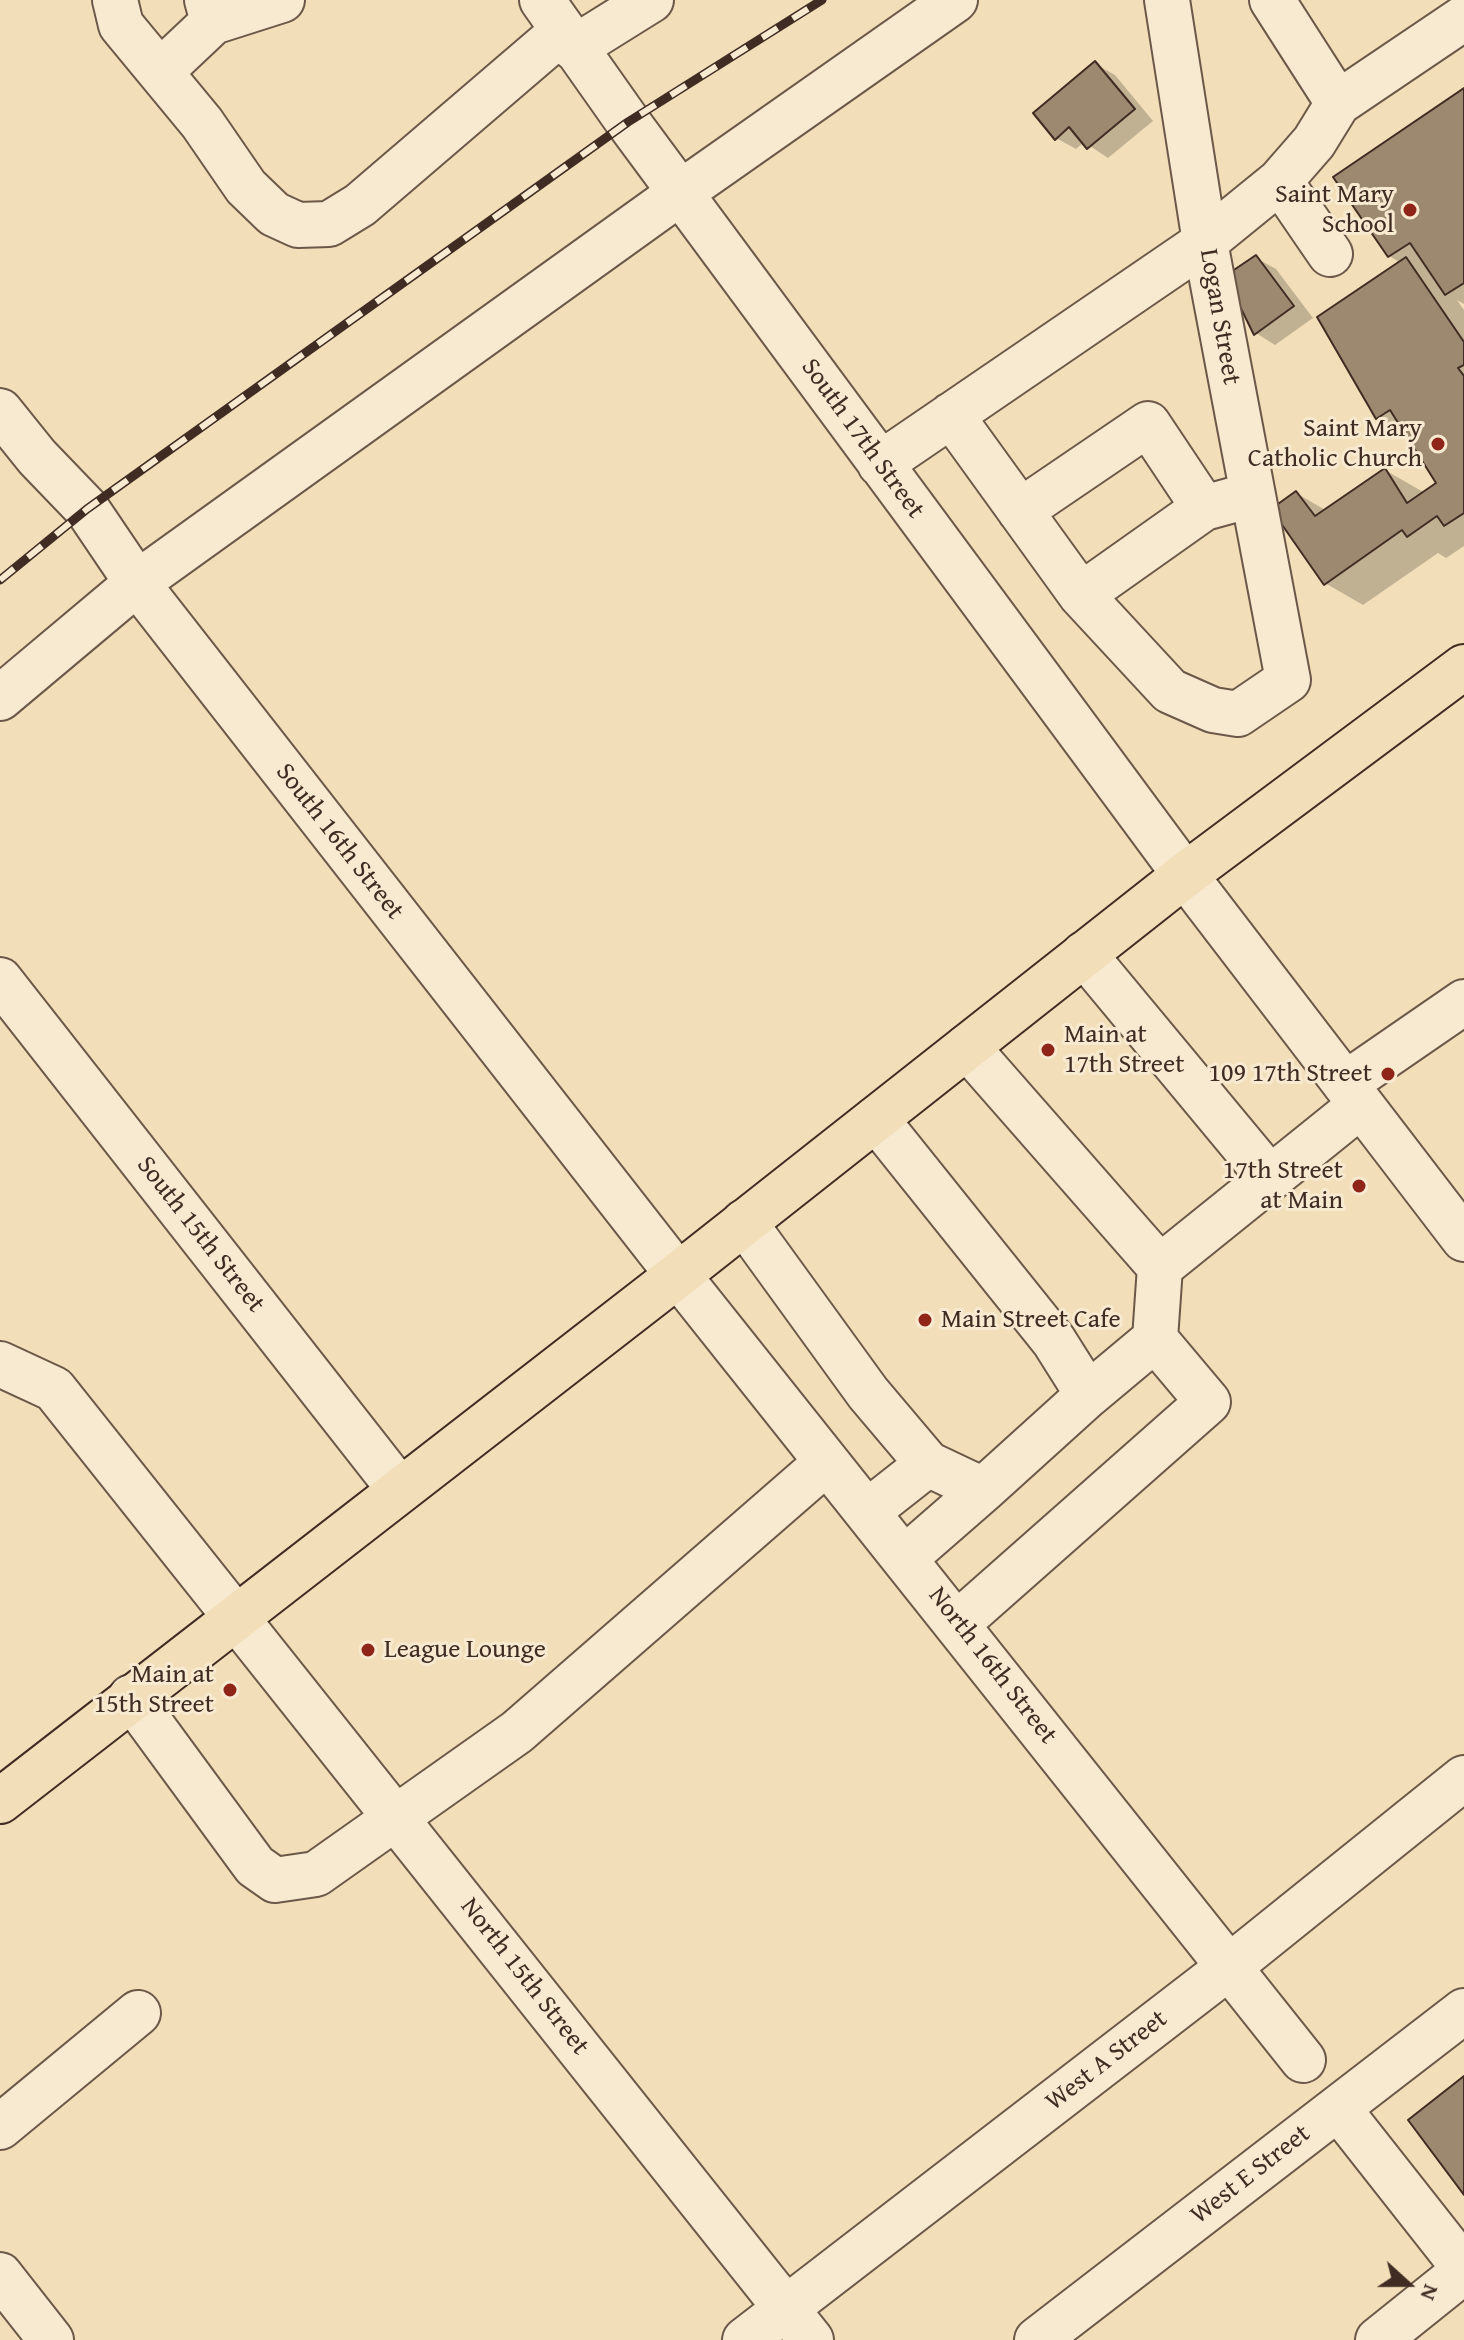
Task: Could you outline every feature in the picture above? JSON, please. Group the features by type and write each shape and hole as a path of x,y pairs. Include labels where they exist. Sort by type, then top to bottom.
{"main road":[{"path":"0,1801 235,1615 678,1275 1185,875 1464,667"}],"street":[{"path":"115,0 121,25 246,187 274,214 298,225 329,224 360,205 559,26 651,0"},
{"path":"160,72 210,11 282,0"},
{"path":"0,698 137,583 680,193 955,0"},
{"name":"Logan Street","path":"1081,595 1170,691 1213,710 1238,714 1288,680 1205,242 1167,0"},
{"path":"1272,0 1338,103"},
{"path":"880,464 1205,242 1280,181 1314,142 1338,103 1464,18"},
{"name":"South 17th Street","path":"559,26 1185,875 1464,1239"},
{"path":"1280,181 1330,254"},
{"name":"South 16th Street","path":"0,411 37,457 87,509 137,583 678,1275"},
{"path":"951,415 1081,595 1204,508 1251,495"},
{"path":"1020,511 1148,424 1204,508"},
{"path":"1084,954 1270,1178"},
{"name":"South 15th Street","path":"0,980 400,1490"},
{"path":"1160,1267 1270,1178 1353,1094 1464,1002"},
{"path":"958,1623 1208,1402 1155,1339 1160,1267 967,1047"},
{"path":"876,1119 1054,1341 1088,1395"},
{"path":"744,1222 868,1393 928,1464 983,1490"},
{"name":"North 16th Street","path":"678,1275 1303,2060"},
{"path":"905,1558 1155,1339"},
{"name":"North 15th Street","path":"0,1364 54,1389 799,2324"},
{"path":"131,1697 255,1866 275,1880 316,1874 517,1732 827,1462"},
{"path":"867,1512 928,1464"},
{"name":"West A Street","path":"745,2340 799,2324 1229,1967 1464,1778"},
{"name":"West E Street","path":"1037,2340 1464,2011"},
{"path":"0,2127 138,2013"},
{"path":"1338,2108 1464,2269 1378,2340"},
{"path":"0,2275 51,2340"}],"building":[{"path":"1095,61 1135,109 1087,149 1069,127 1055,140 1033,113"},
{"name":"Saint Mary School","path":"1464,88 1464,283 1445,295 1410,243 1388,257 1333,177"},
{"path":"1256,255 1294,306 1254,335 1225,276"},
{"name":"Saint Mary Catholic Church","path":"1406,257 1464,342 1464,365 1458,368 1464,376 1464,513 1444,526 1437,516 1407,537 1402,530 1324,585 1271,509 1296,491 1315,516 1385,468 1407,503 1436,483 1390,410 1376,419 1317,317"},
{"path":"1464,2076 1464,2195 1408,2120"}],"railway":[{"path":"0,580 87,509 628,122 822,0"}],"place":[{"name":"Saint Mary School","path":"1410,210"},
{"name":"Saint Mary Catholic Church","path":"1438,444"},
{"name":"Main at 17th Street","path":"1048,1050"},
{"name":"109 17th Street","path":"1388,1074"},
{"name":"17th Street at Main","path":"1359,1186"},
{"name":"Main Street Cafe","path":"925,1320"},
{"name":"League Lounge","path":"368,1650"},
{"name":"Main at 15th Street","path":"230,1690"}]}
